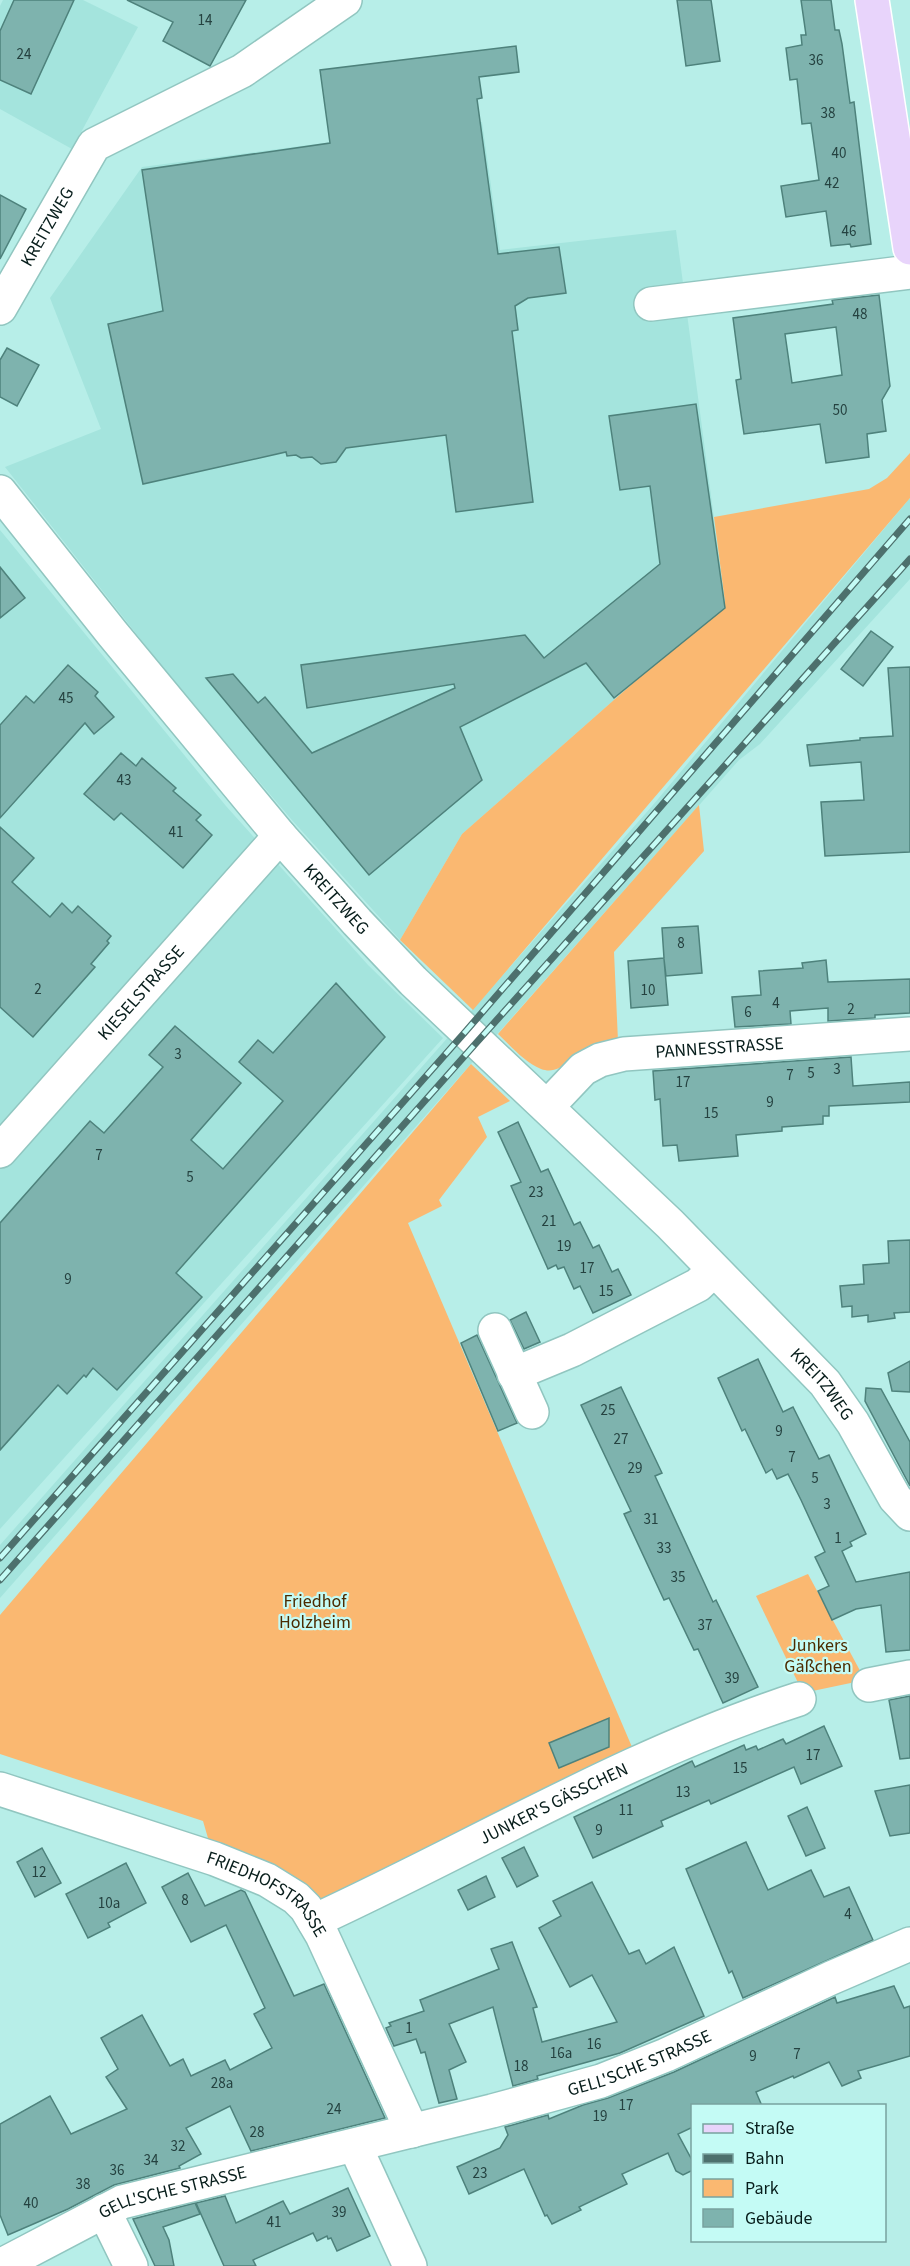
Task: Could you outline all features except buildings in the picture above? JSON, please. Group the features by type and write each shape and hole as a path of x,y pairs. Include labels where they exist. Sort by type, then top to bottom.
{"main road":[{"path":"872,0 910,248"}],"street":[{"name":"KREITZWEG","path":"0,308 94,145 242,71 345,0"},
{"path":"651,304 910,272"},
{"name":"KREITZWEG","path":"0,492 112,633 280,836 413,981 547,1107 714,1270 825,1383 854,1423 895,1497 910,1514"},
{"name":"KIESELSTRASSE","path":"0,1151 280,836"},
{"name":"PANNESSTRASSE","path":"547,1107 583,1069 600,1060 624,1054 910,1034"},
{"path":"514,1374 572,1350 698,1285 714,1270"},
{"path":"495,1330 532,1412"},
{"path":"869,1685 910,1677"},
{"name":"JUNKER'S GÄSSCHEN","path":"314,1921 667,1749 745,1717 799,1699"},
{"name":"FRIEDHOFSTRASSE","path":"0,1789 242,1869 296,1898 314,1921 412,2131"},
{"name":"GELL'SCHE STRASSE","path":"0,2266 122,2202 355,2146 584,2086 624,2073 831,1977 910,1944"},
{"path":"355,2146 410,2266"},
{"path":"104,2211 131,2266"}],"shaded area":[{"path":"3,0 83,0 138,27 72,149 0,109 0,6"},
{"path":"482,122 500,250 676,230 725,602 462,834 400,940 291,819 175,683 5,467 101,429 50,298 142,167"},
{"path":"910,498 910,579 760,744 739,760 0,1598 0,1545 653,805"},
{"path":"0,530 226,806 368,965 443,1038 0,1529"}],"green space":[{"path":"910,453 910,498 473,1010 400,940 462,834 725,602 714,517 869,489 887,478"},
{"path":"699,805 704,851 614,952 618,1041 590,1047 554,1070 541,1069 529,1062 498,1034"},
{"name":"Friedhof Holzheim","path":"471,1064 510,1101 478,1117 487,1137 439,1200 442,1206 408,1223 635,1754 326,1909 210,1845 203,1821 0,1754 0,1615"},
{"name":"Junkers Gäßchen","path":"808,1574 865,1680 803,1693 756,1596"}],"railway":[{"path":"0,1558 466,1031 910,519"},
{"path":"0,1580 477,1042 910,559"}]}
